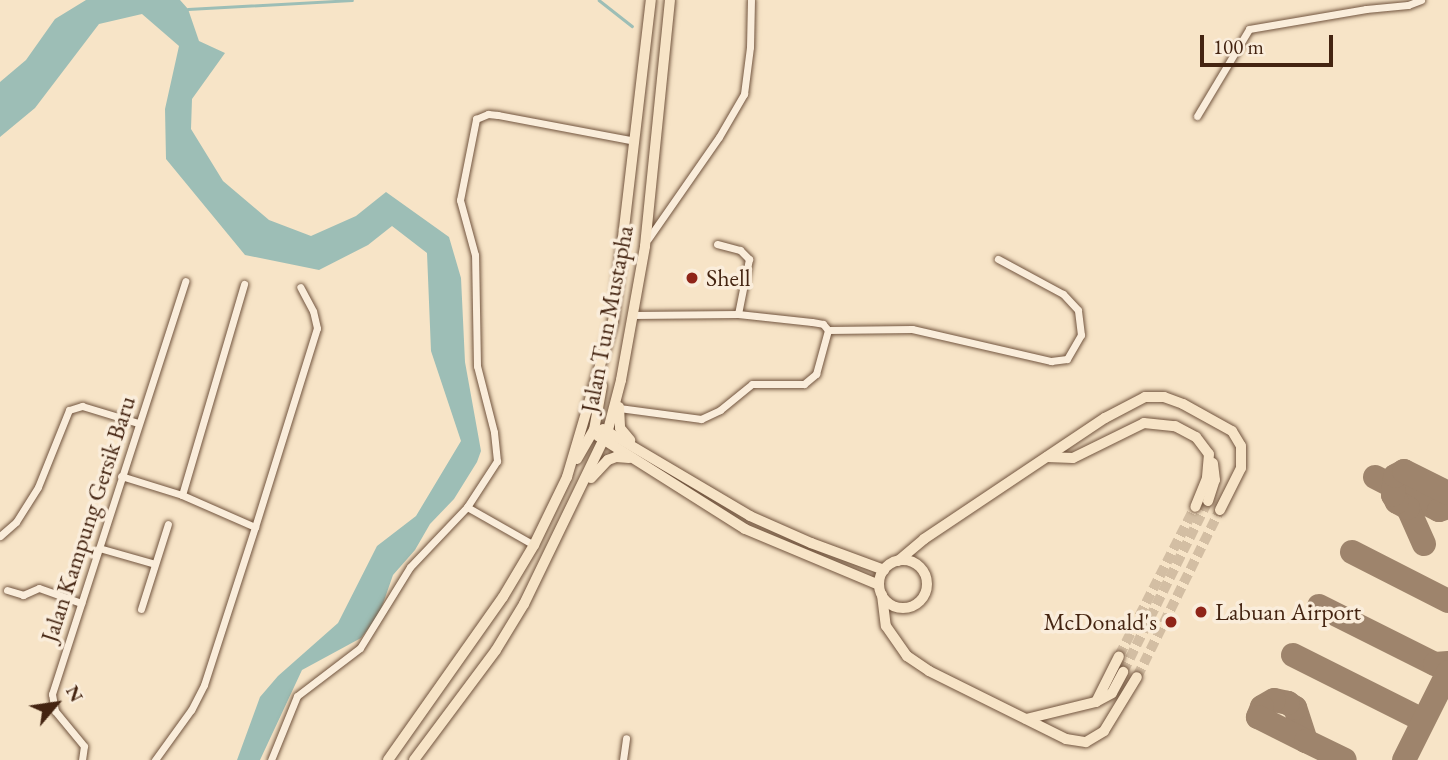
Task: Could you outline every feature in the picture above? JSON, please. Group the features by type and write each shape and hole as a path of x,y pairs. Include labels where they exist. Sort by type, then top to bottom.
{"main road":[{"name":"Jalan Tun Mustapha","path":"414,760 496,650 524,604 606,435 621,380 645,246 670,0"},
{"path":"388,760 472,645 534,545 567,477 594,430 613,323 651,3"},
{"path":"567,477 613,323"},
{"path":"621,380 620,428 642,451"},
{"path":"1137,677 1104,731 1086,742 1066,739 929,671 907,656 886,626 881,590 884,570 915,545 1134,400 1154,396 1170,398 1224,425 1232,431 1241,446 1241,467 1220,510"},
{"path":"1047,457 1073,458 1131,427 1151,422 1186,431 1203,445 1209,454 1215,480 1208,501"},
{"path":"594,430 642,451 750,516 811,543 884,570"},
{"path":"606,435 632,458 745,529 881,590 894,606 910,607 923,598 927,582 920,568 906,561 898,561"},
{"path":"1195,508 1207,478 1209,454"},
{"path":"564,523 602,464 616,457 632,458"},
{"path":"1096,702 1119,656"},
{"path":"1026,719 1096,702 1112,693 1123,672"}],"street":[{"path":"645,246 737,110 744,94 750,47 751,0"},
{"path":"1197,116 1249,29 1366,9 1408,5 1421,0"},
{"path":"271,760 297,696 360,648 410,567 467,507 496,461 494,432 477,366 475,255 460,200 476,119 488,114 635,141"},
{"path":"717,244 740,250 750,259 738,314"},
{"path":"828,330 912,329 1051,361 1067,359 1081,335 1078,310 1063,294 998,259"},
{"name":"Jalan Kampung Gersik Baru","path":"82,760 84,746 80,737 59,718 51,700 185,281"},
{"path":"182,495 244,284"},
{"path":"155,760 204,685 317,328 313,311 300,287"},
{"path":"632,315 738,314 812,322 823,324 828,330"},
{"path":"619,408 701,419 720,410 752,384 804,384 816,374 828,330"},
{"path":"0,536 16,522 38,487 69,410 82,406 138,423"},
{"path":"121,476 182,495 255,527"},
{"path":"467,507 534,545"},
{"path":"141,609 168,524"},
{"path":"99,548 155,564"},
{"path":"7,590 23,595 39,588 81,603"},
{"path":"623,760 626,738"}],"water":[{"path":"86,0 180,0 188,9 199,41 225,53 192,99 191,129 223,181 269,220 311,236 356,216 386,192 449,237 461,278 465,362 481,451 477,462 454,499 430,524 415,550 393,575 379,615 361,638 302,670 260,760 237,760 260,697 278,676 338,623 377,546 416,516 461,441 431,351 427,253 392,226 368,245 319,270 245,255 166,159 165,109 179,46 142,14 99,24 35,108 0,137 0,82 26,60 55,19"}],"waterway":[{"path":"188,9 352,0"},
{"path":"599,0 632,26"}],"taxiway":[{"path":"1424,544 1408,508 1397,502 1393,495 1395,476 1404,471 1448,493"},
{"path":"1375,477 1439,510 1448,507"},
{"path":"1352,552 1448,601"},
{"path":"1319,606 1435,664 1448,663"},
{"path":"1293,655 1423,720"},
{"path":"1404,760 1448,672"},
{"path":"1306,741 1295,708 1288,703 1274,700 1262,707 1258,717 1306,741 1345,760"}],"tunnel":[{"path":"1123,672 1208,501"},
{"path":"1119,656 1195,507"},
{"path":"1137,677 1220,510"}],"place":[{"name":"Shell","path":"692,278"},
{"name":"Labuan Airport","path":"1201,612"},
{"name":"McDonald's","path":"1171,622"}]}
